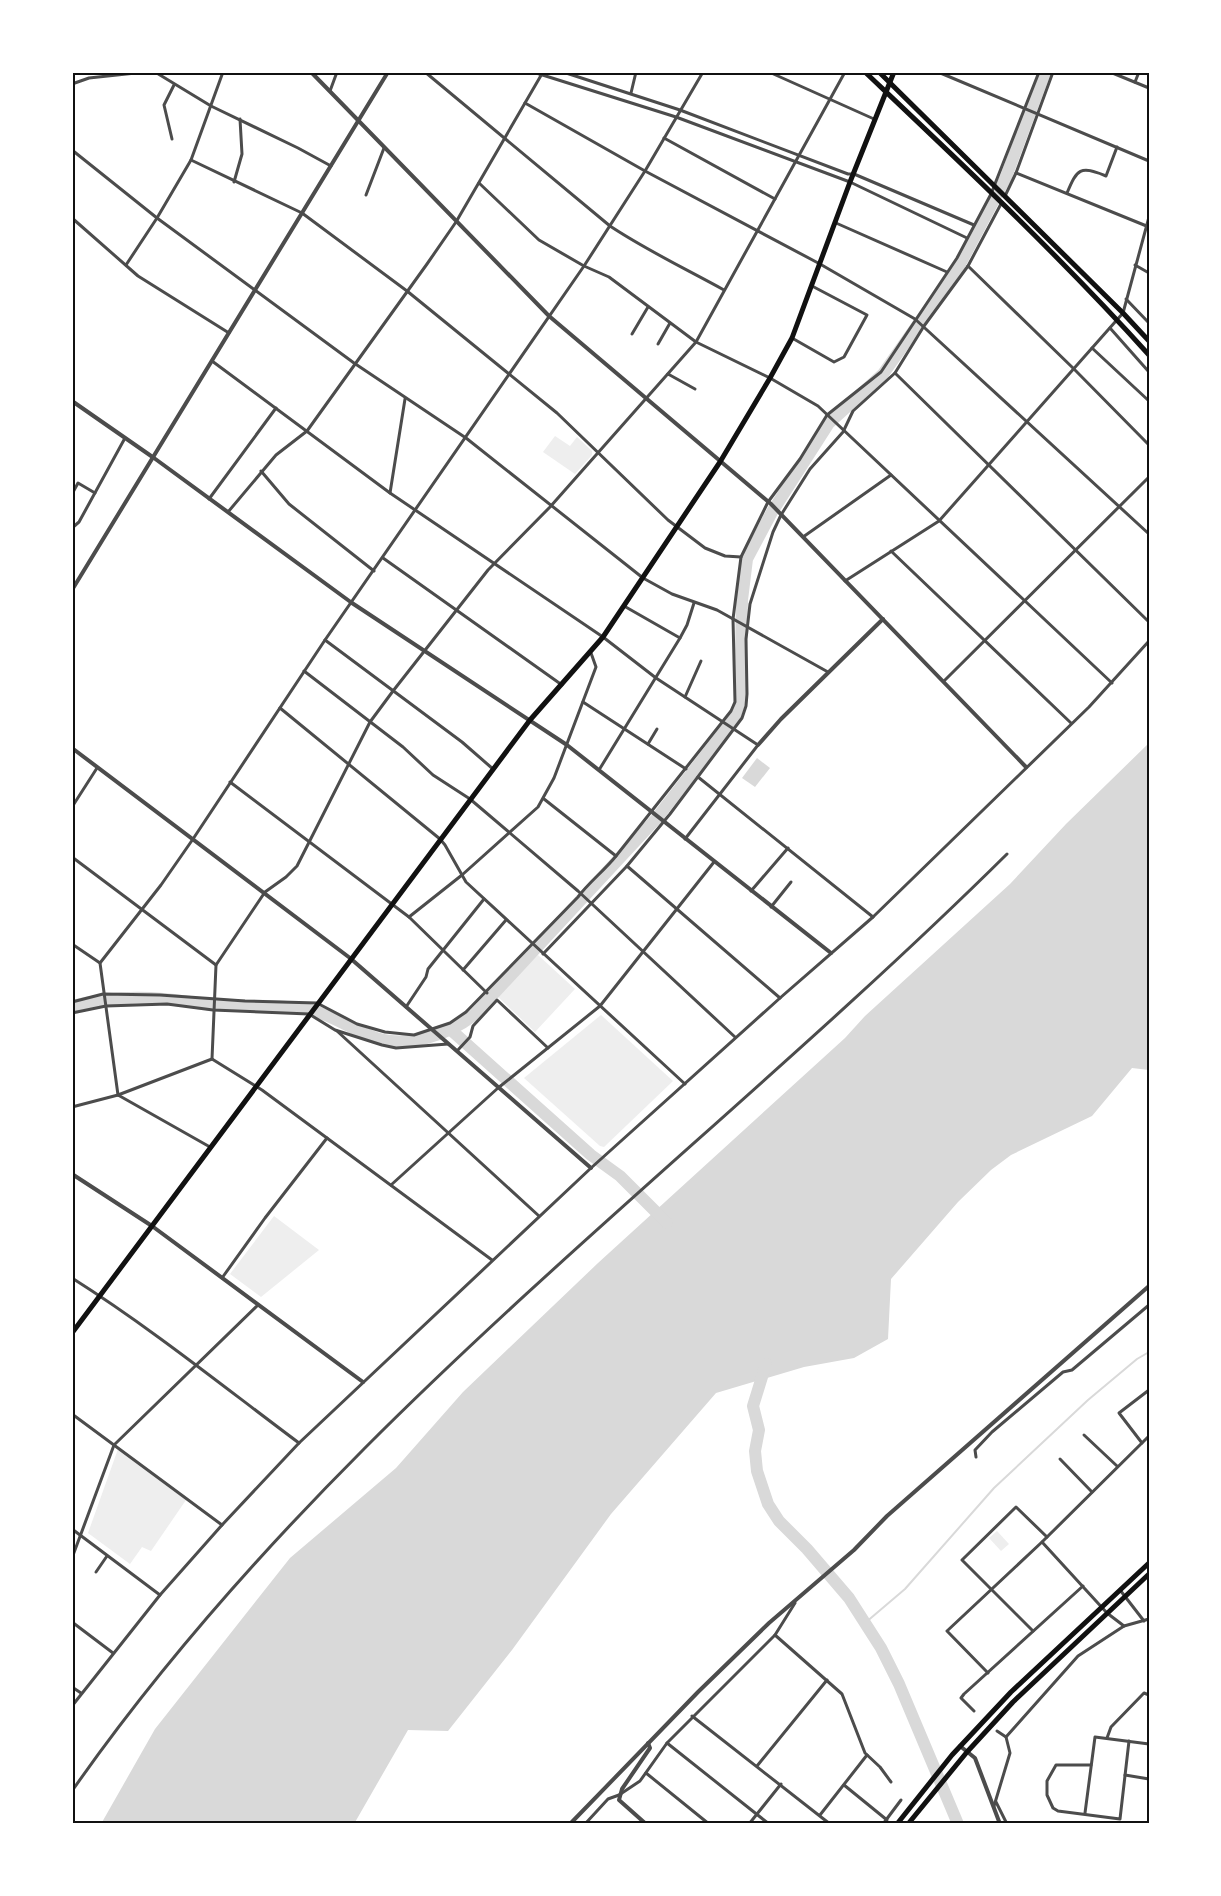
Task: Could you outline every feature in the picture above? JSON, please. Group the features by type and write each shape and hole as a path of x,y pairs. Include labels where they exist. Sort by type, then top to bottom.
{"main road":[{"path":"865,72 992,194 1118,320 1149,355"},
{"path":"879,72 1149,341"},
{"path":"72,1333 530,720 603,637 720,462 792,338 894,72"},
{"path":"897,1824 952,1755 1011,1692 1149,1563"},
{"path":"908,1824 960,1760 1013,1702 1149,1574"}],"street":[{"path":"72,84 89,78 145,72"},
{"path":"155,72 211,106 332,166"},
{"path":"126,265 191,160 224,72"},
{"path":"311,72 549,316 780,513 1026,767"},
{"path":"330,92 337,72"},
{"path":"72,590 388,72"},
{"path":"425,72 610,226 636,243 724,290"},
{"path":"533,72 676,117 850,182 967,238"},
{"path":"563,72 680,110 854,174 974,225"},
{"path":"631,93 636,72"},
{"path":"118,1095 100,963 194,838 325,639 585,266 645,171 703,72"},
{"path":"769,72 875,120"},
{"path":"212,1059 216,965 264,892 286,877 297,866 370,722 456,611 496,564 550,507 696,342 845,72"},
{"path":"938,72 1149,161"},
{"path":"72,1002 104,994 316,1004 357,1024 385,1032 414,1035 450,1023 486,993 580,894 584,887 599,876 723,722 735,702 733,619 741,556 769,503 827,415 881,372 967,238 992,194 1039,72"},
{"path":"543,954 627,866 742,718 746,706 747,627 750,604 780,513 810,469 843,430 853,411 895,373 924,326 968,266 1016,173 1053,72"},
{"path":"1110,72 1149,88"},
{"path":"1135,82 1139,72"},
{"path":"228,513 276,455 307,431 407,291 456,222 542,73"},
{"path":"172,139 164,105 174,85"},
{"path":"525,103 645,171 820,264 924,326 1149,534"},
{"path":"234,182 242,154 240,119"},
{"path":"664,138 775,199"},
{"path":"1066,194 1075,174 1079,171 1090,169 1106,176 1118,147"},
{"path":"366,195 384,148"},
{"path":"72,150 157,218 255,291 405,399 466,438 550,507 643,578 672,594 717,610 828,672"},
{"path":"191,160 302,213 407,291 562,417 677,527 705,548 724,555 741,556"},
{"path":"1016,173 1148,227"},
{"path":"479,183 539,240 609,277 696,342 770,378 818,406 1112,683"},
{"path":"845,581 939,521 1118,320 1123,313 1149,217"},
{"path":"72,218 138,276 230,333"},
{"path":"835,223 946,272"},
{"path":"1136,265 1149,273"},
{"path":"968,266 1149,445"},
{"path":"792,338 834,362 838,361 844,357 867,315 812,286"},
{"path":"1126,299 1149,323"},
{"path":"632,334 648,306"},
{"path":"658,345 670,323"},
{"path":"1110,328 1149,372"},
{"path":"1092,348 1149,401"},
{"path":"212,362 390,493 603,637 656,678 758,745"},
{"path":"895,373 1149,622"},
{"path":"668,374 695,389"},
{"path":"390,493 405,399"},
{"path":"72,401 352,603 567,745 831,953"},
{"path":"209,499 276,408"},
{"path":"72,528 79,522 125,438"},
{"path":"261,471 289,504 374,571"},
{"path":"803,537 891,475"},
{"path":"944,681 1149,477"},
{"path":"72,494 78,483 95,493"},
{"path":"891,551 1071,723"},
{"path":"383,558 561,685"},
{"path":"599,770 680,638 694,603"},
{"path":"624,606 680,638"},
{"path":"685,839 781,719 883,619"},
{"path":"325,639 462,742 493,770"},
{"path":"72,1706 160,1594 299,1443 592,1167 873,917 1089,707 1149,641"},
{"path":"409,917 509,834 544,799 596,667 591,653"},
{"path":"686,697 701,661"},
{"path":"304,671 404,747 432,775 470,800 592,904 735,1038"},
{"path":"583,702 686,769"},
{"path":"280,708 440,839 466,882 685,1084"},
{"path":"648,744 657,729"},
{"path":"72,748 350,958 498,1089 592,1167"},
{"path":"72,807 97,768"},
{"path":"698,777 873,917"},
{"path":"230,782 409,917 486,993"},
{"path":"544,799 616,856"},
{"path":"751,891 788,848"},
{"path":"72,1791 160,1671 330,1482 521,1298 900,957 1007,854"},
{"path":"72,857 216,965"},
{"path":"391,1185 513,1076 600,1006 714,862"},
{"path":"627,866 780,998"},
{"path":"771,907 791,882"},
{"path":"406,1006 442,950 484,898"},
{"path":"463,970 506,920"},
{"path":"72,944 100,963"},
{"path":"457,1051 470,1037 473,1026 497,1000 548,1048"},
{"path":"72,1013 106,1006 167,1004 213,1010 309,1014 335,1030 539,1216"},
{"path":"335,1030 396,1048 448,1044"},
{"path":"72,1107 118,1095 212,1059"},
{"path":"212,1059 255,1086 492,1260"},
{"path":"118,1095 211,1148"},
{"path":"222,1278 327,1138"},
{"path":"72,1174 152,1226 363,1382"},
{"path":"72,1278 195,1365 299,1443"},
{"path":"570,1824 769,1623 808,1591 887,1516 1149,1286"},
{"path":"72,1558 114,1445 258,1305"},
{"path":"976,1457 975,1450 992,1432 1063,1372 1072,1370 1149,1305"},
{"path":"1033,1387 1038,1393"},
{"path":"1142,1443 1119,1413 1149,1390"},
{"path":"72,1414 222,1525"},
{"path":"1084,1435 1117,1466"},
{"path":"988,1673 947,1631 1042,1542 1149,1436"},
{"path":"1060,1459 1092,1492"},
{"path":"1033,1630 962,1560 1017,1507 1047,1537"},
{"path":"72,1529 160,1594"},
{"path":"1042,1542 1107,1613 1124,1626"},
{"path":"96,1572 107,1556"},
{"path":"974,1711 962,1698 1083,1586"},
{"path":"1120,1590 1144,1621"},
{"path":"585,1824 608,1799 619,1795 640,1781 667,1743 775,1635 796,1601"},
{"path":"1006,1737 1078,1656 1124,1626 1149,1619"},
{"path":"72,1622 113,1653"},
{"path":"775,1635 842,1694 867,1755 891,1782"},
{"path":"1070,1647 1078,1656"},
{"path":"758,1766 827,1680"},
{"path":"72,1687 81,1693"},
{"path":"1107,1738 1111,1727 1144,1693 1149,1695"},
{"path":"692,1716 830,1824"},
{"path":"993,1809 1010,1753 1006,1737 997,1731"},
{"path":"1085,1813 1095,1737 1149,1743"},
{"path":"1090,1764 1056,1765 1047,1781 1047,1795 1053,1808 1058,1811 1120,1819 1129,1741"},
{"path":"646,1824 623,1805 619,1800 619,1795 650,1748 648,1743"},
{"path":"667,1743 769,1824"},
{"path":"960,1746 975,1758 1000,1824"},
{"path":"819,1815 867,1755"},
{"path":"646,1773 709,1824"},
{"path":"1125,1775 1149,1779"},
{"path":"749,1824 781,1784"},
{"path":"843,1785 887,1820"},
{"path":"883,1824 901,1800"},
{"path":"996,1801 1007,1824"}],"shaded area":[{"path":"555,436 570,446 577,437 592,451 592,455 575,474 543,452"},
{"path":"1149,743 1149,1070 1132,1068 1092,1116 1011,1155 991,1170 958,1202 891,1279 888,1339 854,1358 804,1367 716,1393 611,1514 512,1650 448,1731 408,1730 354,1824 101,1824 155,1729 290,1558 396,1468 463,1392 598,1263 1010,884 1066,824"},
{"path":"757,758 770,768 755,787 742,778"},
{"path":"538,955 575,989 535,1032 497,996"},
{"path":"601,1015 673,1081 604,1147 600,1146 524,1078"},
{"path":"274,1216 319,1250 261,1297 230,1274"},
{"path":"118,1449 186,1500 151,1551 142,1547 130,1564 88,1533"},
{"path":"997,1531 1009,1544 1001,1551 989,1538"}],"waterway":[{"path":"72,1006 105,1000 140,998 217,1005 299,1008 329,1016 366,1034 389,1041 428,1038 474,1015 656,819 734,719 740,701 742,600 747,559 772,512 829,423 883,374 959,266 1006,177 1045,72"},
{"path":"451,1030 591,1155 620,1176 667,1223"},
{"path":"865,1623 905,1589 994,1488 1088,1400 1137,1359 1149,1352"},
{"path":"766,1364 753,1406 759,1430 755,1451 757,1471 768,1504 779,1521 807,1549 849,1598 881,1648 899,1684 958,1824"}]}
